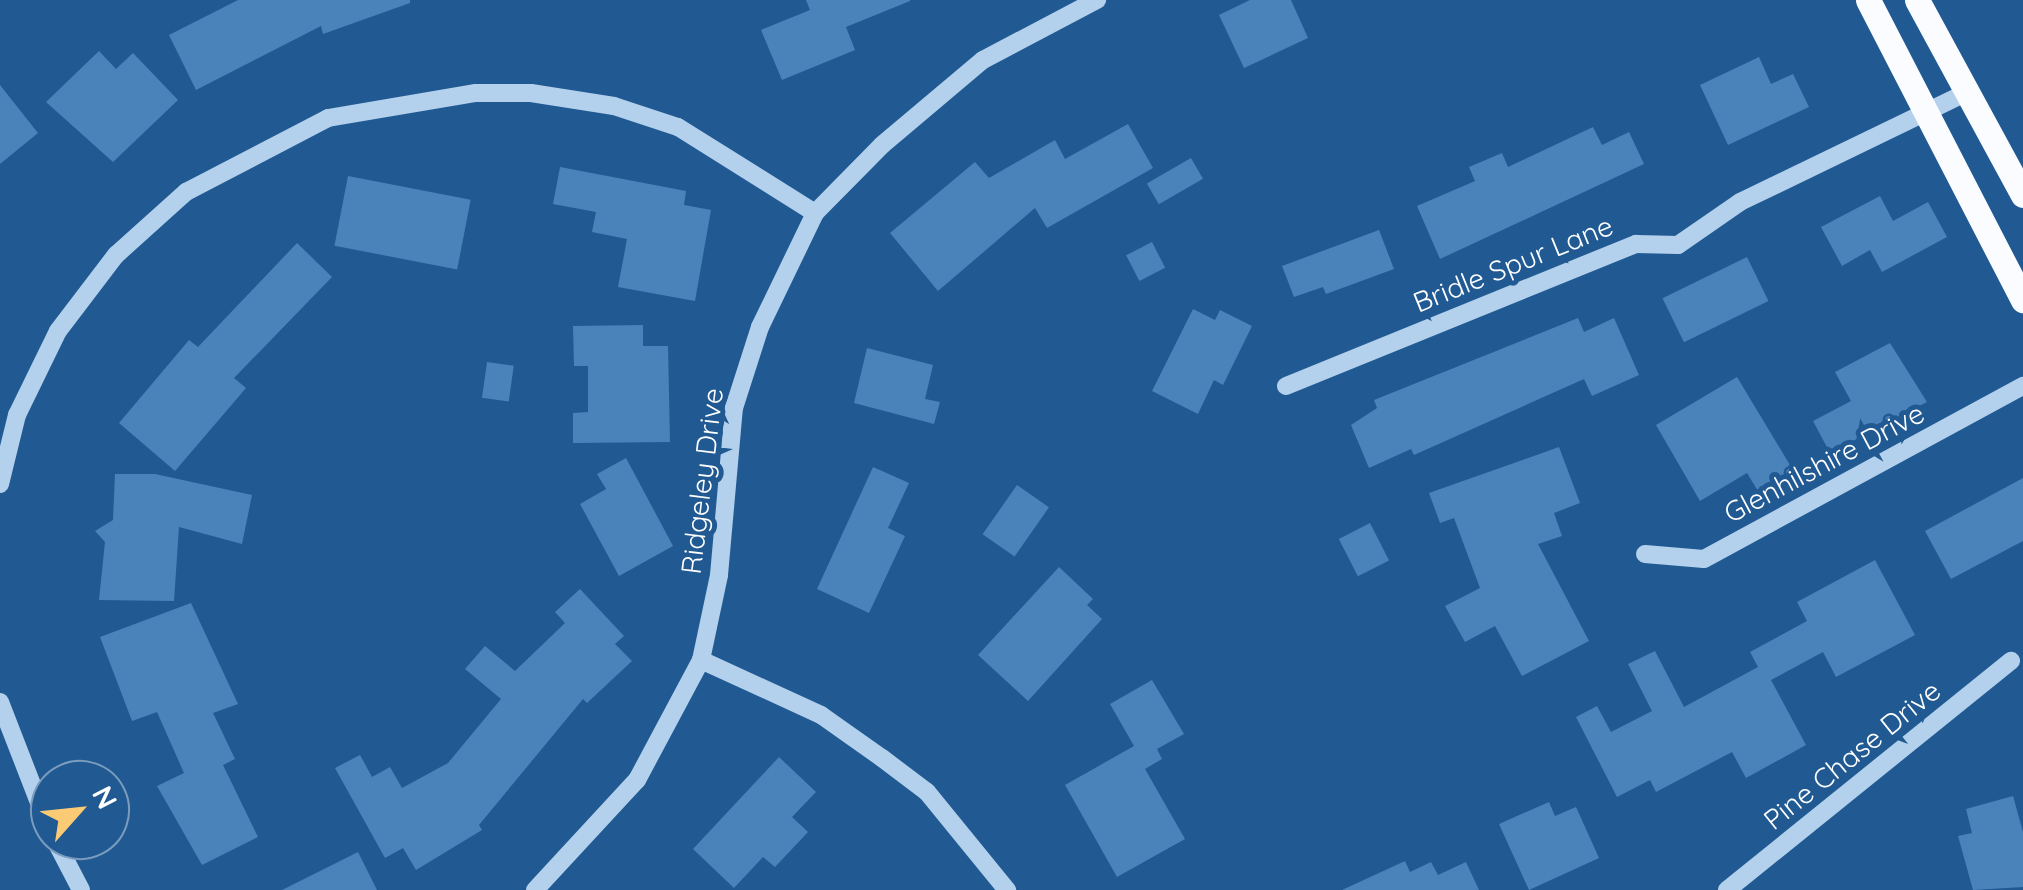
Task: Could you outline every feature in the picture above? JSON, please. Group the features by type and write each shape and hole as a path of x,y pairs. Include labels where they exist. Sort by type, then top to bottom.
{"main road":[{"path":"1868,0 2023,300"},
{"path":"1917,0 1970,91 2023,195"}],"street":[{"name":"Ridgeley Drive","path":"535,890 636,780 701,660 719,575 734,408 760,327 814,214 882,145 982,60 1098,0"},
{"name":"Bridle Spur Lane","path":"1286,386 1636,244 1678,245 1740,202 1970,91"},
{"path":"0,484 17,416 58,332 116,255 186,192 328,118 476,93 532,93 614,106 678,127 814,214"},
{"name":"Glenhilshire Drive","path":"1645,554 1704,559 2023,386"},
{"path":"701,660 820,714 882,758 927,792 1007,890"},
{"name":"Pine Chase Drive","path":"1727,890 2011,661"},
{"path":"0,702 30,779"},
{"path":"65,860 81,890"}],"building":[{"path":"238,0 410,3 323,34 321,26 196,90 169,35"},
{"path":"806,0 910,1 846,27 855,50 782,80 761,30 810,10"},
{"path":"1250,0 1291,0 1308,38 1244,68 1219,15"},
{"path":"99,51 116,69 133,53 178,100 113,162 46,102"},
{"path":"1759,57 1771,84 1793,74 1809,107 1728,145 1700,85"},
{"path":"0,85 38,133 0,164"},
{"path":"1128,124 1153,168 1047,228 1035,208 938,291 890,233 975,162 989,178 1055,140 1065,159"},
{"path":"1593,127 1602,145 1629,132 1644,164 1440,259 1417,206 1475,181 1469,167 1502,153 1508,167"},
{"path":"1191,158 1203,179 1159,204 1147,184"},
{"path":"560,167 686,191 684,205 711,210 695,301 618,287 627,239 592,232 596,212 553,204"},
{"path":"348,176 471,200 457,270 334,246"},
{"path":"1880,196 1893,221 1928,202 1947,237 1882,272 1870,250 1842,266 1821,227"},
{"path":"1379,230 1394,269 1326,294 1323,287 1294,297 1282,266"},
{"path":"1152,242 1165,268 1139,281 1126,255"},
{"path":"297,243 332,277 234,378 246,388 175,471 119,423 189,340 198,347"},
{"path":"1747,257 1768,301 1684,342 1663,298"},
{"path":"1193,309 1215,320 1220,310 1252,326 1223,385 1214,380 1198,414 1152,391"},
{"path":"1578,318 1584,332 1614,318 1639,375 1592,396 1584,379 1414,455 1411,449 1369,468 1351,425 1377,408 1374,400"},
{"path":"643,325 643,346 668,346 670,442 573,443 573,413 588,412 588,366 574,366 573,326"},
{"path":"1890,343 1927,402 1830,453 1813,421 1851,401 1835,372"},
{"path":"867,348 933,365 925,399 940,402 934,424 854,403"},
{"path":"487,362 514,366 509,401 482,398"},
{"path":"1737,377 1793,470 1758,491 1747,473 1700,501 1656,425"},
{"path":"1559,447 1580,503 1554,513 1562,536 1538,544 1589,641 1522,676 1495,626 1465,642 1445,606 1480,588 1454,518 1440,523 1429,493"},
{"path":"626,458 673,546 619,576 580,504 606,489 597,474"},
{"path":"873,467 909,483 888,528 905,536 869,613 817,589"},
{"path":"115,474 155,474 252,495 242,544 179,527 174,601 99,600 105,542 95,531 113,520"},
{"path":"2023,478 2023,541 1951,579 1925,531"},
{"path":"1017,485 1049,507 1015,557 983,534"},
{"path":"1370,523 1389,560 1358,576 1339,539"},
{"path":"1875,560 1915,635 1836,677 1823,652 1771,680 1806,745 1746,778 1732,752 1656,792 1650,780 1617,797 1576,717 1597,706 1611,732 1652,711 1628,664 1655,651 1684,707 1758,667 1750,652 1807,621 1797,602"},
{"path":"1059,567 1093,599 1087,605 1102,619 1028,701 978,655"},
{"path":"580,589 624,636 615,644 632,661 587,703 583,699 479,825 482,830 416,870 403,848 385,858 335,768 360,755 372,777 390,767 402,788 448,763 501,699 465,669 485,646 515,671 565,623 555,612"},
{"path":"191,603 238,704 213,713 235,759 223,765 258,837 202,865 157,786 184,773 157,712 132,721 100,637"},
{"path":"1152,680 1184,734 1157,749 1162,759 1145,769 1185,839 1117,877 1065,785 1134,746 1110,704"},
{"path":"779,757 816,792 792,817 808,832 775,867 763,857 734,888 693,849"},
{"path":"2013,796 2023,832 2023,887 1973,890 1958,836 1972,833 1966,809"},
{"path":"1549,802 1555,816 1576,807 1599,858 1529,890 1499,824"},
{"path":"358,852 377,890 282,890"},
{"path":"1405,861 1410,872 1431,862 1438,875 1466,862 1479,890 1342,890"}]}
